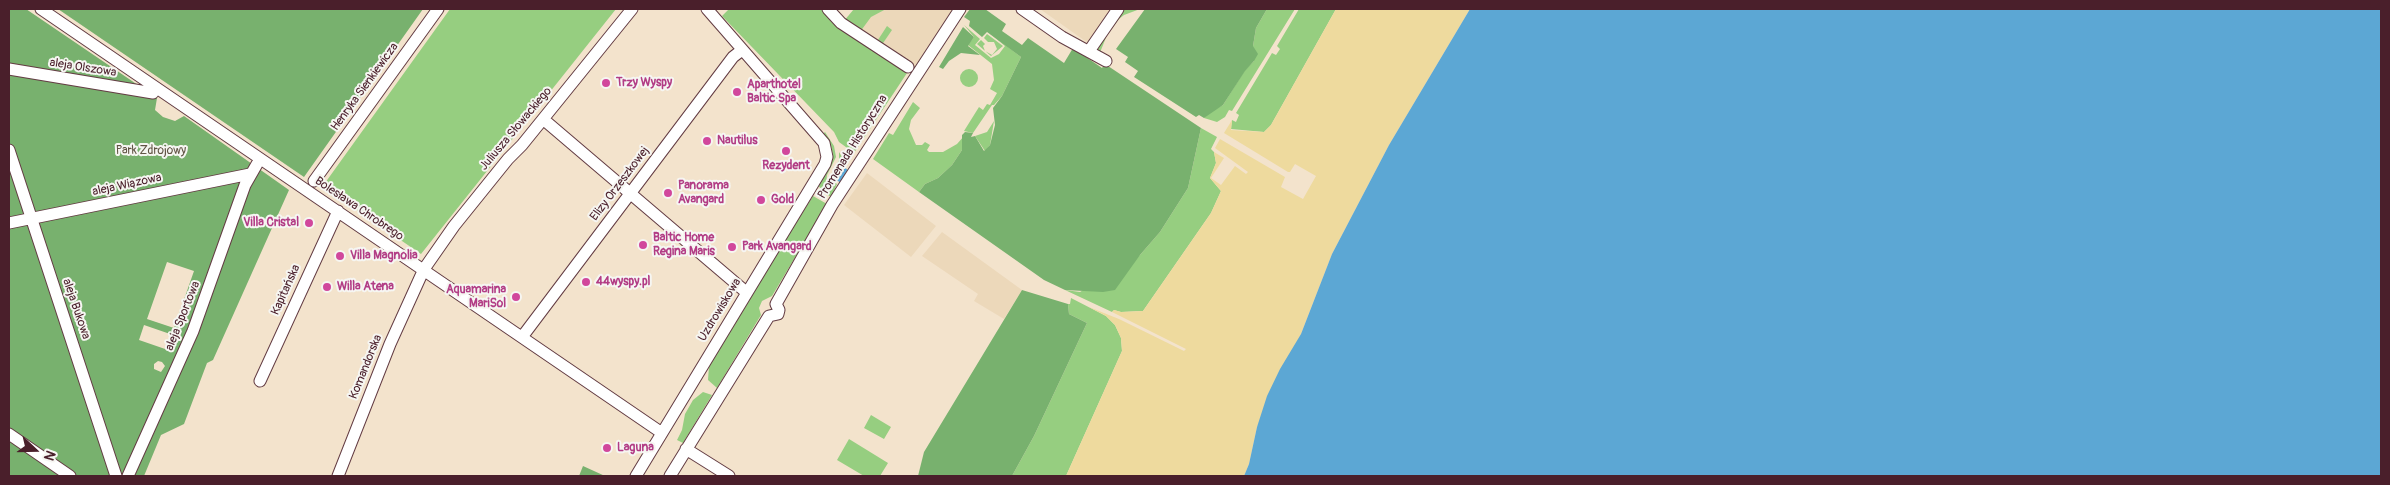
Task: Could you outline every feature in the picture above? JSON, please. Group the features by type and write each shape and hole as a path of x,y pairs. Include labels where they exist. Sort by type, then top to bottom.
{"street":[{"name":"Bolesława Chrobrego","path":"41,9 314,190 338,212 662,433"},
{"name":"Henryka Sienkiewicza","path":"314,190 438,9"},
{"name":"Juliusza Słowackiego","path":"424,269 454,226 632,9"},
{"path":"707,9 742,50"},
{"path":"828,9 841,23 908,67"},
{"name":"Promenada Historyczna","path":"670,476 769,316 778,314 779,307 776,304 847,180 960,9"},
{"path":"1022,9 1062,37 1106,61"},
{"path":"1089,51 1118,9"},
{"name":"Uzdrowiskowa","path":"636,476 825,164 827,157 824,143 742,50"},
{"name":"Elizy Orzeszkowej","path":"522,337 734,57 742,50"},
{"name":"aleja Olszowa","path":"9,69 153,93"},
{"path":"543,119 746,292"},
{"name":"aleja Bukowa","path":"9,150 116,476"},
{"name":"aleja Sportowa","path":"128,476 193,331 250,174 257,164"},
{"name":"aleja Wiązowa","path":"9,223 250,174"},
{"name":"Kapitańska","path":"260,381 338,212"},
{"name":"Komandorska","path":"338,476 390,344 424,269"},
{"path":"9,434 70,476"},
{"path":"686,450 729,476"}],"shaded area":[{"path":"854,9 954,9 916,67 914,67 844,21"},
{"path":"1040,9 1113,9 1088,43"},
{"path":"867,173 936,226 911,257 844,205"},
{"path":"942,232 1022,290 1004,319 974,301 978,294 922,256"}],"green space":[{"name":"Park Zdrojowy","path":"9,9 26,9 157,98 155,110 163,117 175,121 184,116 289,190 213,360 207,363 184,424 161,435 144,476 9,476","holes":["167,262 194,271 174,328 147,319","144,325 173,335 168,350 139,340","158,361 162,362 165,366 161,372 154,369 154,364"]},
{"path":"58,9 423,9 304,177"},
{"path":"450,9 616,9 421,254 326,189 325,183"},
{"path":"729,9 830,9 844,21 854,9 886,9 871,17 860,32 909,70 854,153 839,142 834,132 722,16"},
{"path":"970,9 985,9 1006,24 1002,31 1022,45 1028,38 1064,63 1073,48 1102,68 1105,64 1201,128 1188,188 1160,232 1140,255 1115,290 1103,292 1065,290 1044,280 919,192 925,184 938,178 952,165 962,150 962,135 965,132 973,133 971,137 975,136 984,151 990,145 995,125 993,108 1002,96 1021,57 987,32 982,37 969,26 970,21 964,17"},
{"path":"1124,9 1140,9 1119,19 1107,35 1100,53 1097,51 1104,37"},
{"path":"1145,9 1267,9 1256,28 1253,46 1258,54 1254,61 1245,71 1223,105 1204,118 1199,115 1196,117 1134,77 1138,71 1125,62 1128,57 1116,49"},
{"path":"1267,9 1295,9 1232,111 1229,110 1225,117 1217,122 1204,118 1208,113 1223,105 1245,70 1254,61 1253,46 1256,28"},
{"path":"1299,9 1336,9 1271,125 1264,132 1231,129 1232,120 1236,122 1239,115 1236,113 1272,53 1276,55 1280,49 1277,46"},
{"path":"964,25 980,39 975,45 991,58 999,54 1005,46 987,31 1021,57 1002,96 992,105 973,133 964,131 979,107 983,110 987,104 990,105 997,93 990,89 994,80 992,64 968,45 974,37"},
{"path":"887,26 892,30 881,46 876,43"},
{"path":"963,27 974,37 968,46 980,55 961,53 949,61 943,69 939,67"},
{"path":"987,34 1003,46 991,56 986,51 992,55 997,49 994,42 988,42 984,38"},
{"path":"981,40 985,44 983,46 985,51 977,44"},
{"path":"965,69 973,69 978,74 976,85 965,87 960,82 960,74"},
{"path":"913,102 920,108 911,120 909,129 916,145 922,145 925,142 930,145 927,150 929,152 943,152 957,144 964,136 962,150 952,165 938,178 925,184 919,192 873,159 889,133 893,135"},
{"path":"994,121 990,145 985,151 975,136 987,132"},
{"path":"1201,128 1217,137 1211,149 1214,152 1216,163 1210,178 1221,191 1211,213 1143,311 1121,312 1114,310 1112,312 1065,290 1080,292 1140,255 1160,232 1188,188"},
{"path":"825,132 834,146 836,157 827,175 825,192 817,185 833,155 831,146 823,134"},
{"path":"839,152 845,162 832,181 837,184 831,197 828,195 832,174 839,160"},
{"path":"813,196 827,204 772,296 762,301 759,308 761,315 717,388 708,380 709,366 756,286"},
{"path":"1022,290 1068,304 1069,314 1087,323 1034,436 1012,476 918,476 924,452"},
{"path":"1071,298 1106,316 1115,325 1121,338 1122,351 1066,476 1012,476 1034,436 1087,323 1069,314 1068,304 1070,304"},
{"path":"703,392 712,395 683,443 677,440 682,430 685,414 693,400"},
{"path":"871,415 891,427 884,439 864,428"},
{"path":"849,439 888,463 880,476 864,476 837,460"},
{"path":"583,466 605,476 579,476"}],"sand":[{"path":"1336,9 1470,9 1389,145 1332,254 1301,334 1257,427 1249,464 1244,476 1066,476 1122,351 1121,338 1115,325 1106,316 1089,307 1119,319 1184,351 1186,349 1112,312 1114,310 1121,312 1143,311 1211,213 1221,191 1210,178 1216,163 1214,152 1224,158 1211,178 1221,185 1235,166 1246,174 1248,172 1215,148 1220,139 1285,177 1281,187 1303,199 1316,176 1295,164 1290,172 1288,172 1224,133 1232,120 1231,130 1264,132 1271,125"}],"water":[{"path":"1470,9 2381,9 2381,476 1244,476 1267,396 1280,369 1301,334 1332,254 1389,145"},
{"path":"843,166 849,171 841,183 835,179"}],"place":[{"name":"Trzy Wyspy","path":"606,83"},
{"name":"Aparthotel Baltic Spa","path":"737,92"},
{"name":"Nautilus","path":"707,141"},
{"name":"Rezydent","path":"786,151"},
{"name":"Panorama Avangard","path":"668,193"},
{"name":"Gold","path":"761,200"},
{"name":"Villa Cristal","path":"309,223"},
{"name":"Baltic Home Regina Maris","path":"643,245"},
{"name":"Park Avangard","path":"732,247"},
{"name":"Villa Magnolia","path":"340,256"},
{"name":"44wyspy.pl","path":"586,282"},
{"name":"Willa Atena","path":"327,287"},
{"name":"Aquamarina MariSol","path":"516,297"},
{"name":"Laguna","path":"607,448"}]}
